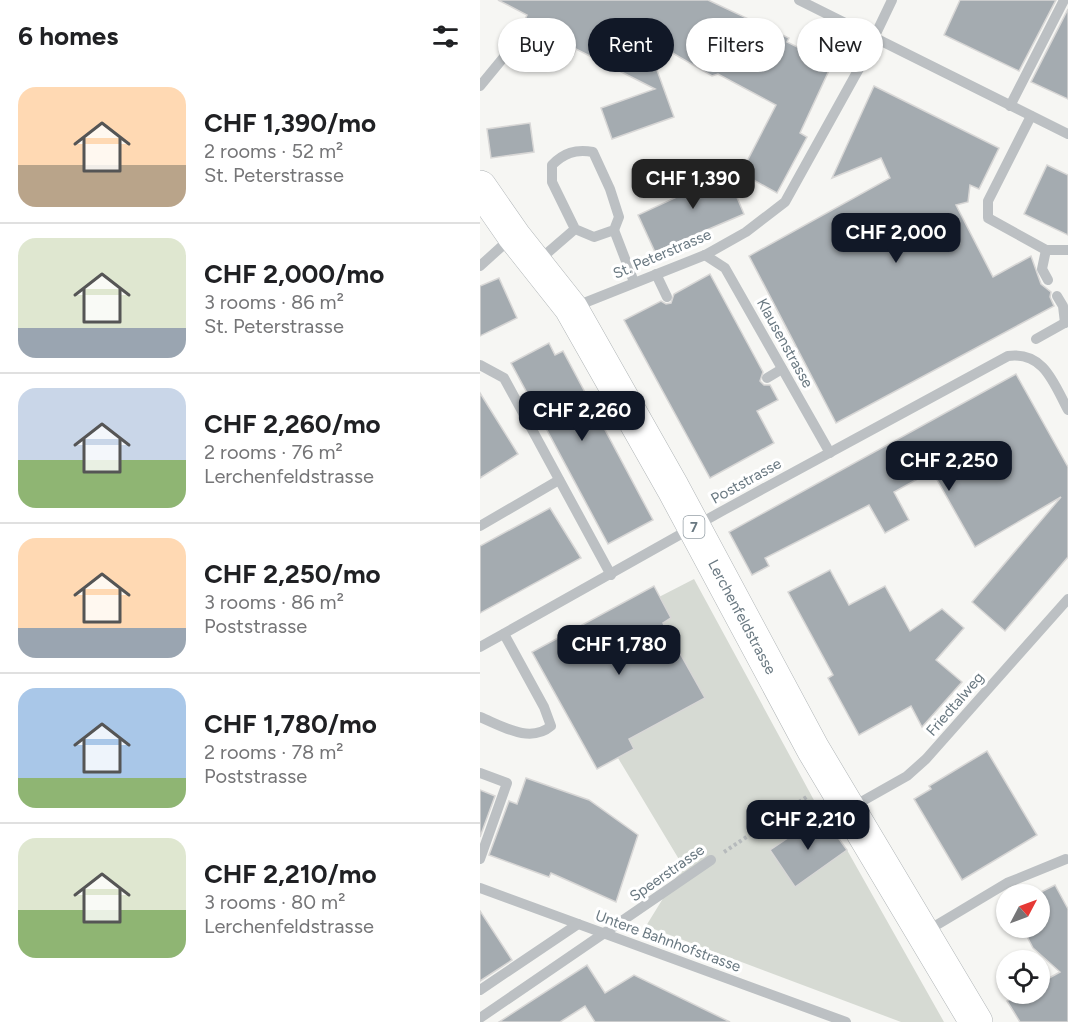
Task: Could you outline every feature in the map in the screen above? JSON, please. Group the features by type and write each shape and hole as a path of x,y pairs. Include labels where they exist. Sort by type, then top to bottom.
{"main road":[{"name":"Lerchenfeldstrasse","path":"480,187 514,236 571,308 694,527 813,749 976,1022"}],"street":[{"path":"799,0 834,18"},
{"name":"St. Peterstrasse","path":"883,20 892,0"},
{"path":"1010,106 1064,0"},
{"path":"883,43 1068,134"},
{"path":"480,86 498,64"},
{"name":"St. Peterstrasse","path":"571,308 705,255 746,232 785,202 856,72"},
{"path":"1031,116 988,201 988,218 1046,250 1068,250"},
{"path":"614,230 594,237 575,229 552,182 552,165 562,156 579,150 593,152 610,189 619,217 614,230 634,282"},
{"path":"536,263 575,229"},
{"path":"480,266 514,236"},
{"path":"1046,250 1042,269 1048,280"},
{"name":"Klausenstrasse","path":"705,255 725,268 830,453"},
{"path":"656,274 667,297"},
{"path":"1036,339 1066,322 1062,298"},
{"name":"Poststrasse","path":"480,647 1000,360 1018,355 1030,357 1046,369 1068,410"},
{"path":"480,364 504,378 610,575"},
{"path":"767,378 782,369"},
{"path":"480,526 559,480"},
{"name":"Friedtalweg","path":"849,808 907,776 926,759 1047,628 1068,599"},
{"path":"480,717 526,734 543,733 551,726 547,712 504,634"},
{"path":"480,773 507,783 480,859"},
{"path":"924,932 1007,883 1066,859"},
{"name":"Speerstrasse","path":"480,1018 711,860"},
{"name":"Untere Bahnhofstrasse","path":"480,888 846,1022"},
{"path":"480,990 578,924"}],"path":[{"name":"Speerstrasse","path":"711,860 811,794"}],"shaded area":[{"path":"694,579 822,815 770,851 795,886 847,850 944,1022 901,1022 646,926 683,866 618,758 634,749 629,739 704,698 663,623 659,597"}],"building":[{"path":"498,0 708,0 746,18 686,18 686,61 674,54 674,18 588,18 588,55 576,49 576,18 526,18 527,15"},
{"path":"960,0 1056,0 1019,71 944,35"},
{"path":"1068,9 1068,99 1031,82"},
{"path":"785,36 789,38 787,42 797,47 797,72 828,72 800,133 807,137 777,193 741,173 776,105 718,74 712,76 705,72 785,72"},
{"path":"621,72 658,72 674,117 612,139 601,108 655,89"},
{"path":"874,86 999,148 979,189 970,185 968,202 956,205 993,277 1031,256 1041,284 1051,292 1050,297 1054,306 836,423 749,256 890,178 881,158 832,178"},
{"path":"530,123 534,152 491,158 487,129"},
{"path":"723,164 744,214 655,252 638,215 694,189 689,178"},
{"path":"1047,165 1068,175 1068,235 1024,214"},
{"path":"710,274 763,372 760,381 764,385 770,385 778,400 757,411 774,443 710,478 624,320 661,301 666,304 671,303 674,294"},
{"path":"499,278 517,318 480,336 480,286"},
{"path":"549,343 555,355 563,351 653,520 608,544 511,363"},
{"path":"1016,374 1068,467 1068,557 1005,631 972,602 1061,497 975,547 932,471 894,492 909,520 885,533 869,505 765,558 769,566 752,575 729,532"},
{"path":"480,393 518,454 480,478"},
{"path":"550,508 581,558 480,613 480,546"},
{"path":"830,570 849,605 885,586 910,631 942,609 964,628 936,660 962,682 922,727 911,706 859,735 828,678 833,675 788,592"},
{"path":"654,586 671,618 663,623 705,698 629,739 634,749 597,769 532,652"},
{"path":"987,751 1037,835 962,880 914,799 931,789 929,786"},
{"path":"526,778 589,800 638,835 616,902 551,873 549,877 489,855 509,801 517,804"},
{"path":"480,790 495,796 480,837"},
{"path":"822,815 847,850 795,887 770,850"},
{"path":"1055,885 1068,909 1068,1022 1020,1022 1009,1004 1050,1004 1050,978 1060,972 1050,963 1050,950 1035,950 1028,938 1050,938 1050,888"},
{"path":"480,911 512,960 480,981"},
{"path":"587,965 605,993 634,975 730,1022 595,1022 585,1006 560,1022 499,1022"}]}
